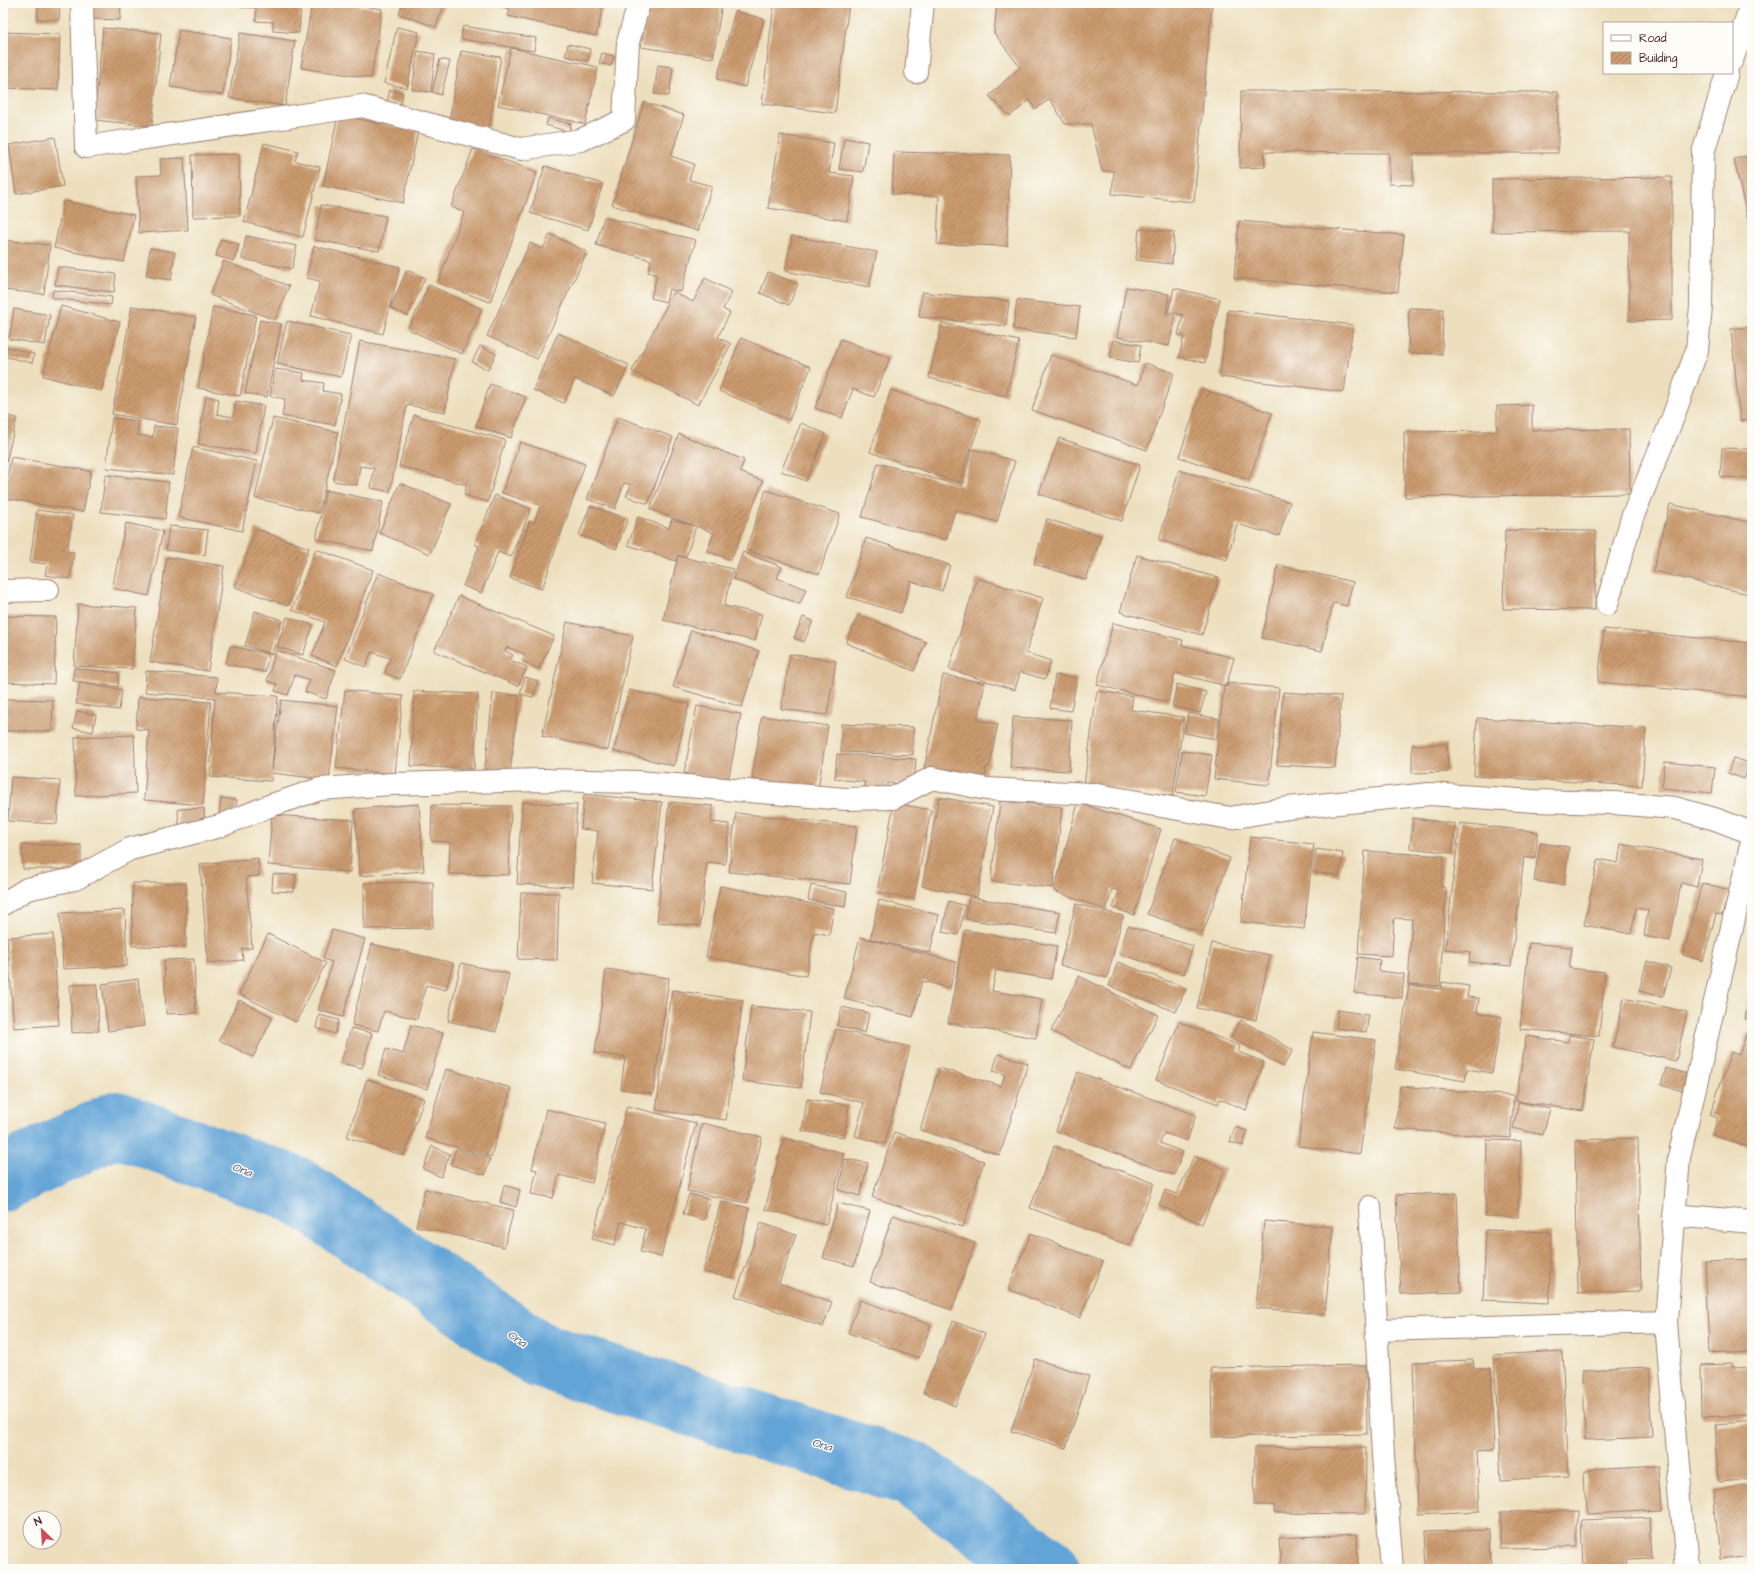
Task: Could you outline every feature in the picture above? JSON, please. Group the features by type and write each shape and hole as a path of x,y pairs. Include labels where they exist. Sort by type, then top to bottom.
{"street":[{"path":"82,3 86,147 362,106 522,149 581,140 624,120 628,42 639,3"},
{"path":"916,72 923,3"},
{"path":"1733,57 1752,3"},
{"path":"1607,604 1632,518 1673,417 1697,350 1701,306 1703,153 1727,74"},
{"path":"3,591 48,590"},
{"path":"3,904 27,889 75,879 130,848 220,826 269,806 320,789 392,784 541,780 639,782 846,800 892,798 932,778 987,789 1092,794 1230,818 1288,808 1430,794 1534,801 1614,803 1675,808 1715,819 1752,833"},
{"path":"1688,1569 1666,1322 1679,1158 1752,842"},
{"path":"1370,1207 1383,1456 1392,1569"},
{"path":"1674,1215 1752,1222"},
{"path":"1377,1330 1666,1322"}],"building":[{"path":"38,3 60,3 59,20 37,19"},
{"path":"92,3 121,3 120,20 92,19"},
{"path":"240,3 301,3 299,33 273,31 273,22 256,21 256,8 240,7"},
{"path":"312,3 343,3 382,9 371,78 301,68"},
{"path":"403,3 445,3 436,27 399,14"},
{"path":"486,3 604,3 596,36 508,16 510,9"},
{"path":"649,3 722,3 713,58 641,47"},
{"path":"774,3 849,3 835,113 762,104"},
{"path":"997,3 1212,3 1194,202 1112,194 1114,171 1102,171 1091,124 1065,124 1050,99 1035,109 1030,100 1010,116 989,96 1020,67 994,33"},
{"path":"735,11 764,19 745,87 717,79"},
{"path":"463,26 536,38 534,51 461,39"},
{"path":"397,27 419,32 407,88 384,83"},
{"path":"103,28 161,33 152,126 94,120"},
{"path":"179,30 231,38 223,95 170,87"},
{"path":"3,32 60,34 58,90 3,88"},
{"path":"240,33 295,41 285,106 229,98"},
{"path":"568,44 590,49 588,61 565,56"},
{"path":"511,48 598,67 585,124 498,105"},
{"path":"418,51 435,54 431,92 412,90"},
{"path":"461,51 501,57 489,128 449,122"},
{"path":"602,53 614,56 611,66 599,63"},
{"path":"440,59 450,61 441,95 432,92"},
{"path":"658,65 673,67 669,96 654,94"},
{"path":"390,90 403,93 401,104 387,102"},
{"path":"1241,91 1558,92 1558,153 1413,153 1413,185 1389,184 1389,153 1264,152 1265,167 1240,168"},
{"path":"644,102 684,115 671,156 694,164 689,180 712,186 698,231 612,205"},
{"path":"338,115 418,131 403,203 323,186"},
{"path":"548,118 571,124 569,132 546,125"},
{"path":"780,135 834,143 829,173 854,176 847,221 768,208"},
{"path":"55,137 63,186 16,194 9,145"},
{"path":"844,138 868,142 863,172 839,169"},
{"path":"264,143 298,151 295,161 320,167 303,237 244,222"},
{"path":"473,149 537,172 490,302 438,283 464,212 451,207"},
{"path":"894,152 1010,155 1007,246 937,244 939,196 892,194"},
{"path":"239,154 240,216 193,217 192,155"},
{"path":"1752,155 1752,235 1751,235 1734,159"},
{"path":"184,158 188,230 139,233 136,176 161,175 160,159"},
{"path":"545,166 603,184 588,230 530,213"},
{"path":"1672,177 1672,320 1629,321 1629,231 1492,232 1492,179"},
{"path":"64,201 134,215 124,262 54,248"},
{"path":"321,205 386,216 379,251 315,240"},
{"path":"604,217 696,240 681,292 669,289 666,302 651,298 657,275 648,272 651,260 596,245"},
{"path":"1239,221 1404,235 1398,292 1234,278"},
{"path":"1139,229 1174,232 1172,264 1136,260"},
{"path":"550,234 587,252 537,359 487,336 530,243 543,249"},
{"path":"246,236 297,246 292,269 242,259"},
{"path":"792,236 877,252 869,287 785,271"},
{"path":"221,239 239,244 234,261 216,256"},
{"path":"3,240 50,245 44,294 3,290"},
{"path":"314,246 400,267 383,334 311,316 320,281 306,278"},
{"path":"150,248 175,252 171,280 146,276"},
{"path":"224,261 289,286 275,320 210,295"},
{"path":"58,267 116,274 114,292 55,285"},
{"path":"407,270 425,278 408,316 390,308"},
{"path":"768,272 798,284 789,305 760,293"},
{"path":"705,278 732,292 723,309 730,313 718,337 731,344 698,405 632,371 674,292 693,302"},
{"path":"429,285 482,309 462,354 408,329"},
{"path":"1126,287 1169,294 1166,314 1175,316 1169,346 1117,337"},
{"path":"1174,288 1220,299 1205,363 1179,357 1184,336 1178,335 1183,315 1168,312"},
{"path":"53,290 112,297 111,305 52,298"},
{"path":"922,292 1009,301 1006,326 919,317"},
{"path":"1017,300 1080,307 1076,337 1013,329"},
{"path":"61,306 120,322 101,391 43,376"},
{"path":"132,306 196,317 177,425 112,414"},
{"path":"213,307 256,315 240,396 198,388"},
{"path":"1409,308 1443,309 1442,354 1408,353"},
{"path":"14,309 50,315 45,345 9,339"},
{"path":"1228,310 1353,325 1344,392 1220,377"},
{"path":"260,320 281,324 267,397 245,393"},
{"path":"287,321 351,335 341,377 277,364"},
{"path":"942,323 1019,341 1006,396 929,378"},
{"path":"1752,327 1752,420 1740,421 1731,329"},
{"path":"558,333 629,365 614,396 575,379 564,403 533,390"},
{"path":"741,338 811,367 789,420 719,391"},
{"path":"841,339 890,358 874,397 853,389 842,418 815,408"},
{"path":"1113,340 1141,345 1138,363 1110,358"},
{"path":"360,341 455,359 445,412 407,405 390,492 371,488 374,468 360,466 357,485 333,481"},
{"path":"4,346 34,354 32,363 3,356"},
{"path":"480,346 496,354 488,370 472,362"},
{"path":"1051,355 1138,385 1145,363 1174,373 1147,450 1032,410"},
{"path":"275,369 304,373 303,380 324,383 323,391 341,394 335,425 282,416 285,399 270,396"},
{"path":"490,384 526,397 511,438 476,426"},
{"path":"1202,389 1272,413 1249,480 1179,457"},
{"path":"891,390 981,420 959,483 870,452"},
{"path":"206,396 219,399 217,414 233,417 236,401 264,406 256,453 198,444"},
{"path":"1532,405 1532,430 1629,429 1630,494 1405,497 1404,432 1497,431 1497,406"},
{"path":"3,415 17,418 4,470 3,470"},
{"path":"414,415 505,440 488,502 464,495 467,485 399,466"},
{"path":"618,417 673,437 648,504 626,496 631,485 624,483 615,509 587,499"},
{"path":"112,418 139,421 137,435 153,437 154,426 178,428 173,475 106,468"},
{"path":"273,418 338,432 319,513 255,498"},
{"path":"801,423 826,434 806,481 781,471"},
{"path":"679,434 744,460 740,472 763,481 731,560 707,551 714,533 696,526 686,557 678,555 676,561 628,545 638,517 669,528 672,519 695,526 650,509"},
{"path":"1059,438 1140,465 1122,521 1039,494"},
{"path":"520,442 585,464 542,589 510,578 530,521 534,523 540,505 502,493"},
{"path":"193,447 257,461 242,531 178,517"},
{"path":"1722,448 1752,449 1752,478 1720,477"},
{"path":"972,449 1015,461 997,522 955,510 946,540 862,517 878,463 962,486"},
{"path":"11,457 91,471 83,512 4,498"},
{"path":"1179,470 1290,502 1279,536 1237,524 1227,560 1159,540"},
{"path":"105,475 169,482 165,519 101,512"},
{"path":"400,483 451,504 430,554 379,533"},
{"path":"326,490 383,502 373,551 316,539"},
{"path":"766,490 840,514 819,574 746,550"},
{"path":"495,495 531,509 511,557 498,552 481,593 463,586 479,546 475,544"},
{"path":"1670,504 1752,523 1752,595 1653,571"},
{"path":"590,506 628,519 616,549 579,535"},
{"path":"37,510 73,515 67,551 74,552 70,579 45,575 47,564 30,562"},
{"path":"1047,519 1101,536 1086,580 1034,564"},
{"path":"126,523 163,531 149,596 112,588"},
{"path":"169,526 208,530 205,555 166,550"},
{"path":"256,529 309,548 288,606 235,587"},
{"path":"1505,530 1596,531 1595,610 1503,609"},
{"path":"866,538 950,565 942,591 911,581 901,613 847,597"},
{"path":"316,549 373,570 337,666 312,656 325,622 292,610"},
{"path":"743,552 782,567 777,578 806,589 800,604 733,579"},
{"path":"1137,555 1219,578 1202,635 1120,612"},
{"path":"678,556 733,569 724,606 762,614 755,641 663,620"},
{"path":"167,557 224,566 208,671 150,662"},
{"path":"1278,565 1353,582 1347,606 1333,603 1322,651 1262,638"},
{"path":"378,573 433,594 400,679 385,673 390,658 371,652 366,667 345,659"},
{"path":"977,578 1043,598 1026,653 1051,661 1045,679 1020,672 1015,690 949,669"},
{"path":"459,596 554,636 539,669 522,661 525,654 507,647 505,651 513,655 510,660 527,667 518,686 434,651"},
{"path":"78,604 137,608 132,669 74,666"},
{"path":"255,611 282,620 272,654 245,646"},
{"path":"858,614 926,642 914,671 846,643"},
{"path":"3,616 56,617 54,684 3,682"},
{"path":"287,617 313,625 303,655 277,647"},
{"path":"803,617 813,621 804,642 794,638"},
{"path":"567,622 633,636 608,750 542,736"},
{"path":"1113,623 1183,640 1182,645 1234,658 1226,686 1175,673 1168,702 1097,685"},
{"path":"1604,629 1752,643 1752,697 1598,682"},
{"path":"691,630 759,651 742,707 673,687"},
{"path":"230,646 269,654 265,672 226,664"},
{"path":"276,650 336,670 326,699 305,692 310,680 295,675 288,695 275,691 277,684 267,681"},
{"path":"790,654 836,661 827,715 781,709"},
{"path":"74,668 119,673 118,687 73,681"},
{"path":"146,671 217,677 216,692 278,696 272,769 281,700 338,706 329,780 272,773 271,781 210,777 215,698 145,692"},
{"path":"943,675 985,683 977,720 998,724 989,767 987,766 984,781 924,769"},
{"path":"1055,675 1077,678 1071,711 1050,708"},
{"path":"525,677 538,681 533,697 520,694"},
{"path":"80,683 122,690 119,710 76,704"},
{"path":"1228,683 1279,688 1269,785 1214,779 1224,686 1228,686"},
{"path":"1177,684 1206,692 1200,713 1172,706"},
{"path":"345,690 403,696 395,774 336,768"},
{"path":"629,690 689,704 674,766 614,751"},
{"path":"414,691 478,694 474,769 411,766"},
{"path":"1097,691 1133,696 1131,710 1184,717 1173,796 1084,785"},
{"path":"1283,692 1341,696 1335,768 1277,765"},
{"path":"493,693 519,696 510,773 485,770"},
{"path":"138,697 211,702 203,805 144,800 149,730 136,729"},
{"path":"3,699 53,700 52,731 3,731"},
{"path":"697,706 741,714 728,782 684,773"},
{"path":"77,711 96,715 93,732 73,728"},
{"path":"1188,713 1219,719 1216,739 1184,733"},
{"path":"762,716 828,726 818,789 752,779"},
{"path":"1013,717 1072,720 1069,771 1010,768"},
{"path":"1477,718 1646,728 1642,786 1474,776"},
{"path":"841,724 913,727 913,755 841,752"},
{"path":"134,735 136,793 76,796 75,737"},
{"path":"1447,744 1448,772 1412,773 1412,745"},
{"path":"1182,751 1212,755 1205,796 1176,792"},
{"path":"837,754 916,759 914,785 888,783 886,791 864,790 865,782 835,779"},
{"path":"1733,758 1750,763 1744,779 1728,773"},
{"path":"1665,762 1715,767 1712,793 1662,788"},
{"path":"11,777 60,780 57,824 8,821"},
{"path":"584,794 662,802 652,889 592,883 598,831 581,829"},
{"path":"939,797 993,807 977,897 922,886"},
{"path":"221,798 237,800 234,818 219,816"},
{"path":"1000,801 1062,807 1053,888 991,881"},
{"path":"522,802 577,805 572,887 517,884"},
{"path":"669,802 713,806 711,822 729,824 725,864 707,862 700,926 657,922"},
{"path":"894,803 931,810 914,899 877,892"},
{"path":"1078,803 1161,829 1134,915 1113,908 1119,891 1112,889 1106,910 1054,891"},
{"path":"419,804 424,871 360,876 355,809"},
{"path":"432,805 511,806 509,875 449,874 450,842 431,841"},
{"path":"204,808 205,828 179,829 178,809"},
{"path":"736,813 857,826 850,884 729,872"},
{"path":"272,815 353,820 350,872 268,865"},
{"path":"1413,818 1455,824 1452,853 1410,848"},
{"path":"1460,823 1538,832 1535,859 1524,857 1511,966 1469,962 1470,952 1445,949"},
{"path":"1250,837 1314,844 1304,929 1241,922"},
{"path":"1175,838 1230,858 1203,933 1147,914"},
{"path":"1540,843 1569,847 1564,885 1534,881"},
{"path":"1621,844 1702,859 1697,887 1681,883 1670,941 1644,936 1648,910 1636,908 1631,934 1584,925 1598,859 1618,863"},
{"path":"22,845 81,845 81,869 23,869"},
{"path":"1316,849 1343,853 1339,876 1313,872"},
{"path":"1365,851 1444,856 1441,887 1446,888 1440,986 1408,984 1412,919 1394,918 1392,956 1358,954"},
{"path":"258,858 259,876 246,877 252,948 242,949 243,960 208,963 200,864"},
{"path":"273,874 296,875 294,892 272,891"},
{"path":"433,882 433,928 364,929 364,883"},
{"path":"133,883 186,883 186,947 132,946"},
{"path":"1702,883 1730,890 1722,915 1716,914 1703,961 1683,955"},
{"path":"811,885 847,892 845,907 808,900"},
{"path":"720,886 834,908 829,935 814,932 806,976 706,957"},
{"path":"521,893 559,893 557,960 518,959"},
{"path":"969,897 1060,912 1056,933 966,919"},
{"path":"879,900 939,915 930,953 870,939"},
{"path":"949,901 966,906 958,935 942,932"},
{"path":"1076,904 1123,916 1107,978 1060,965"},
{"path":"125,910 127,966 63,969 60,913"},
{"path":"1128,926 1193,946 1184,974 1119,954"},
{"path":"332,930 365,939 343,1017 318,1010 332,962 323,959"},
{"path":"965,930 1057,946 1051,979 996,970 992,991 1042,999 1036,1038 948,1023"},
{"path":"53,934 59,1025 14,1028 7,937"},
{"path":"268,934 326,963 296,1022 239,994"},
{"path":"860,937 956,962 950,988 922,981 913,1017 844,999"},
{"path":"1212,943 1270,955 1256,1020 1197,1008"},
{"path":"1529,943 1572,947 1569,968 1605,972 1599,1036 1520,1029"},
{"path":"372,944 453,963 446,990 426,985 417,1019 384,1011 378,1031 352,1025"},
{"path":"1358,957 1380,960 1379,971 1404,974 1402,998 1354,993"},
{"path":"194,959 196,1013 166,1014 164,960"},
{"path":"1647,961 1671,968 1663,997 1639,991"},
{"path":"1118,962 1186,988 1176,1012 1109,986"},
{"path":"461,963 509,974 496,1032 448,1021"},
{"path":"606,969 669,978 653,1094 621,1089 625,1057 595,1053"},
{"path":"1079,976 1158,1015 1131,1070 1051,1031"},
{"path":"138,979 144,1026 108,1031 102,984"},
{"path":"1442,982 1469,986 1467,997 1479,998 1477,1013 1502,1017 1492,1073 1467,1069 1465,1081 1395,1069 1409,985 1441,989"},
{"path":"97,984 99,1031 72,1033 70,985"},
{"path":"1752,986 1752,1021 1745,1019"},
{"path":"672,990 743,1000 726,1120 656,1110"},
{"path":"1624,998 1687,1012 1676,1061 1613,1047"},
{"path":"239,1000 273,1017 253,1057 219,1040"},
{"path":"751,1006 810,1012 801,1088 742,1081"},
{"path":"842,1007 869,1013 865,1033 837,1026"},
{"path":"1338,1010 1369,1015 1366,1032 1336,1028"},
{"path":"319,1015 339,1020 335,1034 316,1028"},
{"path":"1241,1020 1293,1050 1283,1067 1231,1037"},
{"path":"1179,1022 1240,1046 1238,1052 1264,1062 1246,1110 1220,1099 1218,1104 1156,1080"},
{"path":"411,1025 443,1033 427,1089 378,1075 386,1049 403,1054"},
{"path":"351,1028 372,1033 362,1068 341,1063"},
{"path":"836,1029 910,1047 885,1144 855,1136 864,1103 820,1092"},
{"path":"1313,1032 1376,1040 1360,1154 1298,1146"},
{"path":"1747,1032 1752,1034 1752,1148 1712,1135 1718,1118 1710,1115 1731,1052 1739,1055"},
{"path":"1569,1035 1594,1039 1583,1111 1516,1101 1526,1036 1568,1042"},
{"path":"998,1054 1028,1063 1000,1155 920,1130 939,1068 1001,1086 1005,1074 993,1071"},
{"path":"1666,1068 1688,1074 1683,1091 1661,1085"},
{"path":"446,1069 511,1088 491,1157 425,1138"},
{"path":"1078,1072 1196,1115 1187,1141 1164,1133 1160,1143 1183,1152 1174,1175 1056,1131"},
{"path":"367,1079 424,1099 404,1156 347,1137"},
{"path":"1400,1086 1514,1096 1510,1138 1395,1129"},
{"path":"807,1099 849,1105 844,1137 802,1131"},
{"path":"1519,1102 1550,1109 1543,1135 1513,1128"},
{"path":"627,1106 696,1123 661,1257 640,1252 646,1229 621,1222 615,1245 592,1239"},
{"path":"546,1109 605,1123 592,1183 559,1175 553,1198 531,1194 537,1170 532,1169"},
{"path":"702,1123 762,1137 747,1203 687,1191"},
{"path":"1235,1127 1247,1131 1243,1146 1230,1142"},
{"path":"894,1132 984,1161 963,1227 872,1197"},
{"path":"784,1138 844,1153 826,1225 765,1209"},
{"path":"1638,1138 1641,1291 1578,1293 1575,1140"},
{"path":"1487,1140 1521,1141 1518,1217 1485,1216"},
{"path":"432,1146 450,1154 441,1177 423,1169"},
{"path":"1054,1146 1154,1183 1130,1246 1030,1208"},
{"path":"456,1149 490,1159 485,1175 451,1165"},
{"path":"1194,1156 1225,1169 1202,1224 1159,1205 1165,1190 1177,1194"},
{"path":"845,1159 868,1163 860,1196 838,1190"},
{"path":"504,1185 520,1190 516,1207 500,1202"},
{"path":"425,1189 514,1210 504,1247 416,1226"},
{"path":"1457,1193 1461,1292 1401,1294 1396,1195"},
{"path":"689,1194 710,1199 704,1220 683,1214"},
{"path":"721,1201 749,1208 732,1278 703,1272"},
{"path":"838,1203 870,1211 854,1266 823,1258"},
{"path":"893,1215 975,1243 952,1310 870,1282"},
{"path":"1264,1221 1333,1227 1325,1314 1256,1308"},
{"path":"761,1223 796,1235 779,1283 832,1302 823,1327 735,1296"},
{"path":"1486,1230 1551,1232 1549,1303 1483,1300"},
{"path":"1031,1233 1103,1262 1080,1318 1008,1289"},
{"path":"1752,1259 1752,1351 1709,1353 1705,1261"},
{"path":"860,1300 931,1325 919,1358 848,1333"},
{"path":"953,1321 985,1334 955,1406 923,1392"},
{"path":"1562,1351 1569,1476 1501,1480 1494,1355"},
{"path":"1035,1359 1089,1376 1066,1448 1011,1431"},
{"path":"1473,1360 1474,1368 1491,1368 1494,1450 1477,1451 1480,1511 1418,1514 1413,1362"},
{"path":"1732,1363 1733,1368 1752,1367 1752,1407 1746,1408 1747,1416 1702,1418 1701,1364"},
{"path":"1366,1365 1367,1434 1212,1437 1211,1368"},
{"path":"1648,1367 1652,1437 1585,1440 1583,1370"},
{"path":"1752,1422 1752,1479 1719,1482 1715,1425"},
{"path":"1255,1447 1366,1448 1365,1514 1274,1513 1274,1505 1254,1505"},
{"path":"1659,1466 1662,1510 1587,1514 1585,1470"},
{"path":"1752,1485 1752,1555 1720,1559 1713,1490"},
{"path":"1578,1511 1578,1547 1500,1548 1500,1512"},
{"path":"1651,1517 1653,1558 1626,1559 1627,1569 1584,1569 1582,1520"},
{"path":"1489,1530 1490,1569 1427,1569 1425,1532"},
{"path":"1357,1534 1358,1569 1281,1569 1279,1538"},
{"path":"1566,1564 1566,1569 1508,1569 1508,1568"}],"waterway":[{"name":"Ona","path":"3,1178 116,1124 295,1189 539,1355 910,1473 1047,1569"}]}
